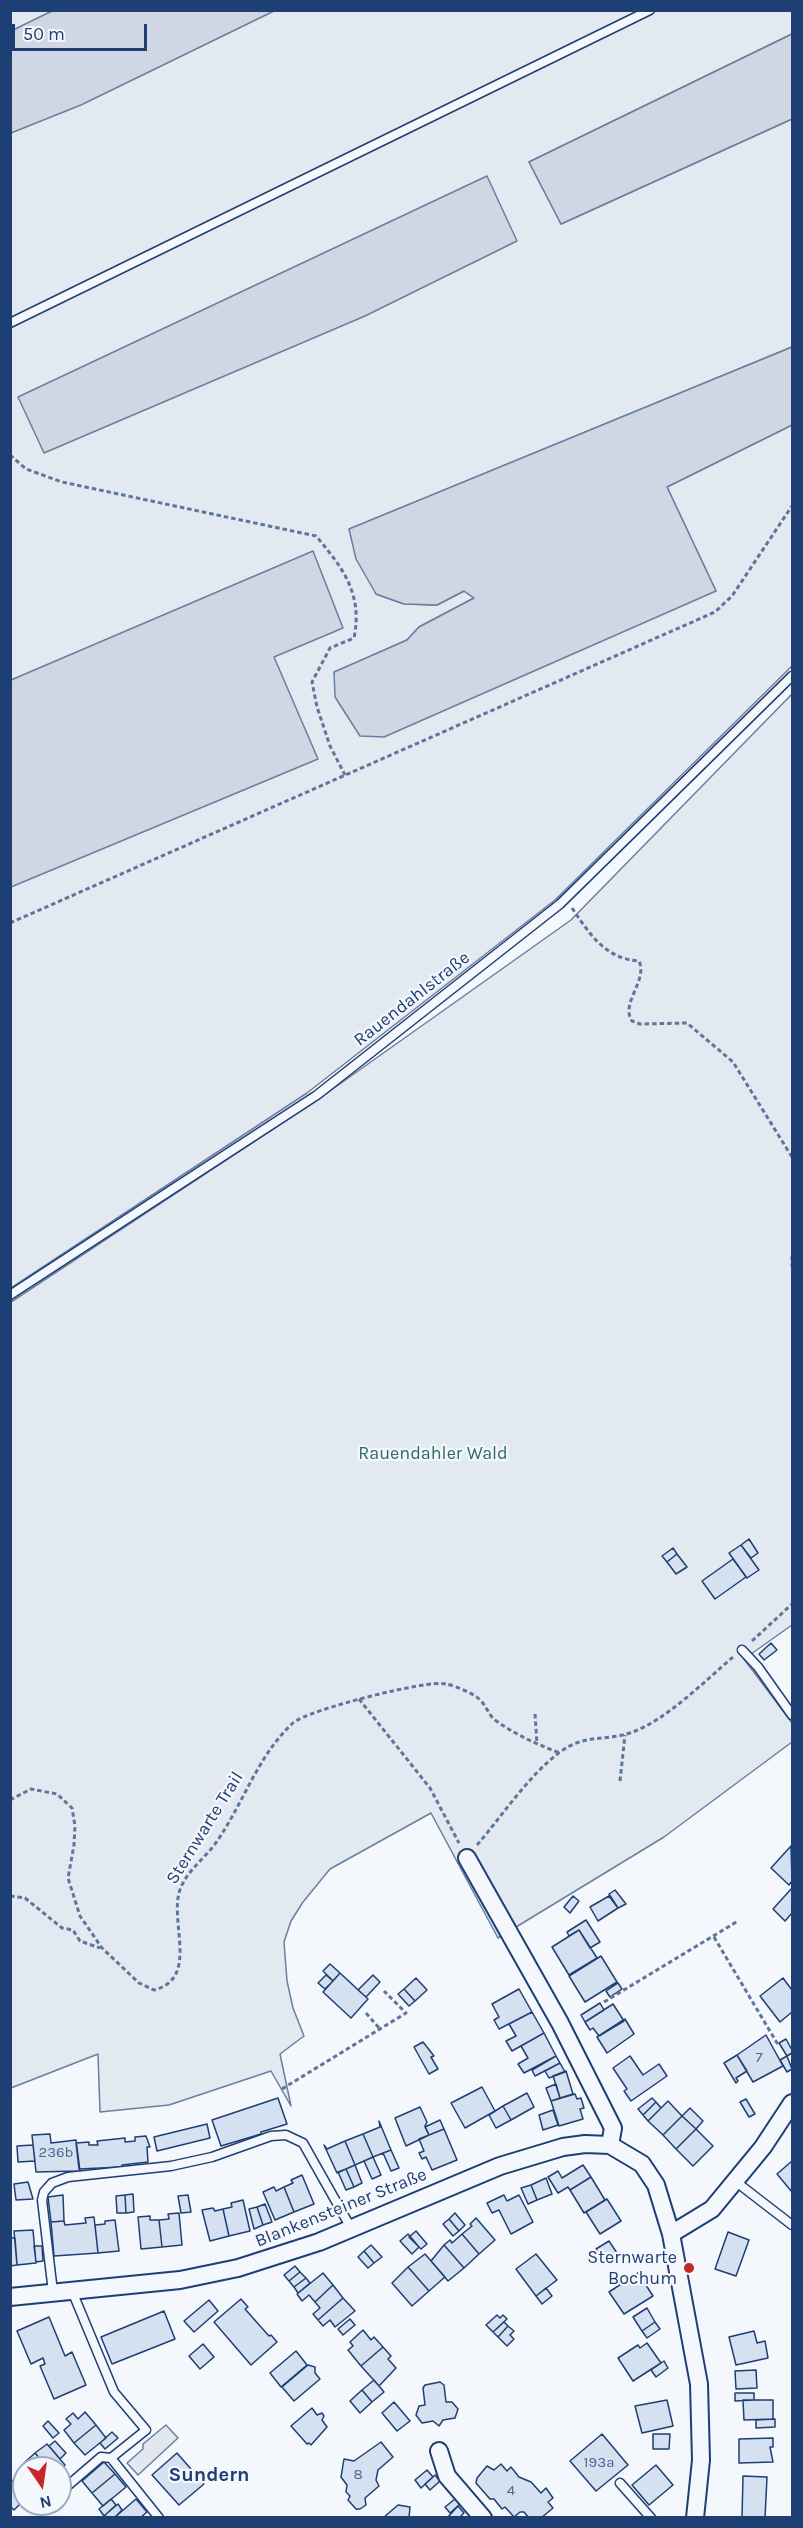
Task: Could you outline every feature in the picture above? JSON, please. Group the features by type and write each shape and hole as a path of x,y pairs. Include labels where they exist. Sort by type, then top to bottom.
{"street":[{"path":"467,1858 492,1888 613,2128 610,2145 642,2164 656,2185 671,2234 699,2384 701,2460 695,2517"},
{"path":"671,2234 712,2209 763,2147 792,2103"},
{"name":"Blankensteiner Straße","path":"10,2297 180,2280 238,2268 289,2253 500,2166 563,2147 585,2144 610,2145"},
{"path":"439,2451 447,2476 483,2517"}],"lane":[{"path":"10,323 650,10"},
{"name":"Rauendahlstraße","path":"10,1295 317,1095 566,898 792,676"},
{"path":"742,1650 758,1667 792,1715"},
{"path":"53,2292 42,2200 44,2192 52,2183 68,2177 171,2166 212,2157 271,2136 286,2135 303,2143 351,2228"},
{"path":"735,2181 792,2225"},
{"path":"72,2291 114,2392 146,2430 111,2458 101,2457 72,2482"},
{"path":"111,2458 159,2517"},
{"path":"620,2483 651,2517"}],"path":[{"path":"10,456 10,463"},
{"path":"10,456 26,469 62,482 316,536 337,561 352,590 358,617 354,638 330,648 312,682 317,707 330,746 345,775"},
{"path":"10,923 715,612 732,596 792,506"},
{"path":"566,898 592,938 607,951 639,961 642,973 628,1009 632,1021 640,1024 687,1023 733,1062 792,1157"},
{"path":"792,1256 792,1267"},
{"path":"359,1699 430,1788 467,1858 534,1778 560,1752 578,1742 625,1734 654,1720 685,1699 792,1604"},
{"name":"Sternwarte Trail","path":"10,1800 31,1789 57,1794 72,1808 75,1826 74,1845 68,1878 80,1916 102,1948 139,1983 154,1990 166,1987 176,1976 179,1965 177,1903 181,1887 191,1870 214,1846 235,1812 245,1788 294,1721 359,1699 417,1686 444,1683 481,1700 492,1718 526,1740 560,1752"},
{"path":"535,1714 537,1744"},
{"path":"620,1781 625,1734"},
{"path":"10,1896 25,1898 62,1928 73,1930 80,1941 102,1948"},
{"path":"604,2002 738,1921"},
{"path":"714,1937 777,2043 775,2045"},
{"path":"282,2089 406,2013 384,1992"},
{"path":"366,2013 380,2029"}],"green space":[{"path":"11,11 792,11 792,34 529,162 561,224 792,119 792,347 350,529 376,594 404,604 437,605 464,591 474,598 419,627 407,640 334,673 716,591 667,487 792,425 792,666 555,900 307,1093 11,1288"},
{"name":"Rauendahler Wald","path":"792,694 792,1625 744,1659 792,1723 792,1742 664,1837 498,1938 431,1813 330,1869 303,1902 291,1921 284,1942 287,1981 293,2008 304,2036 280,2054 291,2106 271,2071 169,2105 100,2112 98,2054 11,2088 11,1302 320,1098 571,920"}],"shaded area":[{"path":"52,11 274,11 81,105 11,133 11,31"},
{"path":"792,34 792,119 561,224 529,162"},
{"path":"487,176 517,241 365,316 44,453 18,397"},
{"path":"792,347 792,425 667,487 716,591 384,737 360,736 335,697 334,672 407,640 419,627 474,598 464,591 437,605 404,604 376,594 356,559 349,529"},
{"path":"313,551 343,628 274,657 318,759 11,887 11,680"},
{"path":"166,2425 178,2438 138,2475 127,2463 143,2449 143,2444"}],"building":[{"path":"749,1539 758,1553 751,1558 741,1545"},
{"path":"741,1545 759,1570 747,1578 729,1553"},
{"path":"673,1548 677,1554 667,1562 662,1556"},
{"path":"677,1554 687,1567 676,1574 667,1562"},
{"path":"733,1559 746,1577 715,1599 702,1581"},
{"path":"771,1643 777,1650 764,1660 759,1654"},
{"path":"791,1846 792,1881 789,1885 771,1868"},
{"path":"792,1888 792,1913 785,1921 773,1909"},
{"path":"615,1890 626,1904 618,1908 609,1894"},
{"path":"573,1896 579,1901 570,1913 564,1907"},
{"path":"609,1896 618,1908 598,1921 590,1907"},
{"path":"586,1920 600,1942 590,1948 579,1930 569,1936 567,1932"},
{"path":"579,1930 597,1958 569,1975 552,1947"},
{"path":"601,1956 617,1982 585,2002 569,1976"},
{"path":"330,1964 340,1973 333,1981 323,1971"},
{"path":"340,1973 368,1999 351,2018 323,1992"},
{"path":"326,1975 333,1981 325,1989 318,1983"},
{"path":"373,1975 380,1982 366,1997 358,1990"},
{"path":"416,1978 427,1990 415,2001 404,1989"},
{"path":"783,1978 792,1990 792,2012 780,2022 760,1996"},
{"path":"618,1983 622,1989 610,1997 606,1991"},
{"path":"404,1989 415,2001 409,2006 398,1994"},
{"path":"519,1989 532,2012 499,2029 494,2020 499,2017 492,2004"},
{"path":"600,2003 604,2010 585,2022 581,2015"},
{"path":"613,2004 624,2021 599,2036 593,2028 590,2030 585,2022"},
{"path":"532,2012 544,2033 512,2051 506,2041 516,2036 509,2024"},
{"path":"625,2019 634,2034 607,2053 597,2037"},
{"path":"544,2033 556,2056 524,2073 518,2064 528,2058 521,2046"},
{"path":"766,2035 783,2066 753,2082 737,2055"},
{"path":"786,2039 792,2050 792,2053 787,2056 779,2043"},
{"path":"423,2042 434,2056 431,2057 438,2069 429,2074 414,2047"},
{"path":"737,2055 747,2071 736,2078 738,2081 736,2083 724,2063"},
{"path":"556,2056 560,2063 535,2076 532,2070"},
{"path":"630,2056 643,2075 659,2064 667,2076 631,2101 624,2091 627,2089 613,2068"},
{"path":"787,2056 792,2069 787,2072 780,2060"},
{"path":"560,2063 565,2072 549,2078 545,2071"},
{"path":"566,2071 573,2094 560,2098 553,2076"},
{"path":"556,2084 560,2098 551,2101 546,2088"},
{"path":"482,2087 495,2111 465,2128 451,2103"},
{"path":"527,2093 534,2107 511,2120 503,2106"},
{"path":"575,2094 577,2099 581,2098 584,2108 580,2109 583,2119 559,2126 551,2101"},
{"path":"278,2098 287,2124 221,2146 212,2120"},
{"path":"652,2098 656,2102 643,2115 638,2109"},
{"path":"746,2099 755,2114 749,2117 740,2102"},
{"path":"668,2101 682,2116 663,2135 648,2121"},
{"path":"656,2102 661,2108 648,2121 643,2115"},
{"path":"503,2106 511,2120 496,2128 489,2115"},
{"path":"420,2107 427,2122 425,2126 429,2135 406,2146 395,2118"},
{"path":"690,2108 703,2121 696,2129 682,2116"},
{"path":"553,2110 558,2125 543,2130 539,2115"},
{"path":"682,2116 696,2129 676,2149 663,2135"},
{"path":"440,2120 444,2129 429,2135 425,2127"},
{"path":"379,2121 391,2150 373,2157 363,2134 380,2127"},
{"path":"207,2124 210,2138 157,2151 154,2137"},
{"path":"444,2129 457,2160 432,2170 426,2157 422,2159 419,2153 424,2151 419,2139"},
{"path":"696,2129 713,2146 693,2166 676,2149"},
{"path":"50,2134 51,2143 76,2140 80,2171 36,2172 32,2135"},
{"path":"363,2134 373,2157 355,2165 345,2141"},
{"path":"146,2136 150,2147 147,2147 148,2162 122,2165 122,2167 79,2169 76,2143 89,2142 89,2145 98,2145 97,2141 125,2138 125,2142 135,2141 135,2137"},
{"path":"345,2141 355,2165 337,2173 324,2145 327,2149"},
{"path":"33,2145 35,2161 18,2162 17,2146"},
{"path":"391,2150 399,2168 391,2171 383,2153"},
{"path":"373,2157 381,2175 372,2179 364,2161"},
{"path":"792,2161 792,2192 777,2174"},
{"path":"355,2165 362,2183 354,2187 346,2169"},
{"path":"583,2165 591,2177 570,2190 568,2187 558,2193 548,2177 558,2171 562,2178"},
{"path":"346,2169 354,2187 346,2190 338,2172"},
{"path":"302,2175 314,2204 294,2212 284,2187 293,2183 291,2180"},
{"path":"591,2177 605,2200 584,2213 570,2190"},
{"path":"546,2178 552,2194 537,2200 531,2185"},
{"path":"28,2182 33,2199 16,2200 14,2184"},
{"path":"531,2185 537,2200 528,2204 521,2188"},
{"path":"274,2187 276,2191 284,2187 294,2212 275,2220 263,2192"},
{"path":"133,2194 134,2212 126,2213 125,2195"},
{"path":"63,2195 64,2221 51,2222 48,2197"},
{"path":"125,2195 126,2213 117,2213 116,2196"},
{"path":"188,2195 191,2212 181,2213 178,2196"},
{"path":"504,2195 507,2201 519,2195 533,2222 511,2234 499,2210 492,2213 487,2203"},
{"path":"607,2199 621,2221 600,2234 586,2212"},
{"path":"243,2200 250,2231 229,2236 223,2209 232,2207 231,2203"},
{"path":"265,2204 272,2222 263,2225 257,2207"},
{"path":"257,2207 263,2225 254,2229 249,2209"},
{"path":"213,2208 215,2211 223,2209 229,2236 210,2241 202,2210"},
{"path":"179,2213 182,2245 162,2247 159,2220 169,2219 168,2214"},
{"path":"455,2213 465,2225 459,2231 449,2219"},
{"path":"150,2216 150,2220 159,2220 162,2247 141,2249 138,2217"},
{"path":"94,2217 98,2253 54,2256 51,2222 64,2221 65,2225 86,2223 85,2218"},
{"path":"476,2218 495,2240 479,2254 462,2234 472,2226 470,2224"},
{"path":"449,2219 459,2231 453,2236 443,2224"},
{"path":"115,2220 119,2251 98,2253 95,2225"},
{"path":"33,2230 36,2263 17,2265 14,2231"},
{"path":"416,2231 427,2244 421,2249 409,2237"},
{"path":"728,2232 749,2240 736,2276 715,2269"},
{"path":"408,2234 419,2247 412,2254 400,2241"},
{"path":"462,2234 479,2254 464,2268 444,2245 450,2240 452,2243"},
{"path":"10,2238 15,2238 17,2265 10,2266"},
{"path":"609,2241 617,2253 604,2262 596,2249"},
{"path":"371,2245 382,2257 374,2263 364,2251"},
{"path":"444,2245 464,2268 448,2281 431,2261"},
{"path":"34,2246 42,2246 43,2261 36,2262"},
{"path":"364,2251 374,2263 368,2268 358,2257"},
{"path":"425,2254 445,2277 429,2291 408,2267"},
{"path":"536,2254 557,2280 536,2296 516,2269"},
{"path":"295,2266 300,2272 289,2281 284,2275"},
{"path":"408,2267 429,2291 412,2306 392,2283"},
{"path":"300,2272 306,2278 294,2287 289,2281"},
{"path":"323,2273 333,2285 315,2302 309,2295 302,2301 297,2294"},
{"path":"638,2273 653,2296 624,2314 609,2292"},
{"path":"306,2278 310,2283 298,2293 294,2287"},
{"path":"333,2285 343,2298 318,2320 313,2314 320,2308 315,2302"},
{"path":"546,2288 552,2296 542,2304 536,2296"},
{"path":"343,2298 355,2311 335,2327 330,2320 323,2326 318,2320"},
{"path":"241,2299 248,2307 245,2309 277,2342 251,2365 214,2322"},
{"path":"209,2300 218,2311 194,2332 184,2321"},
{"path":"647,2308 655,2322 642,2331 633,2317"},
{"path":"164,2311 175,2339 112,2364 101,2337"},
{"path":"497,2315 500,2318 503,2315 507,2319 493,2332 486,2325"},
{"path":"49,2317 65,2356 72,2352 86,2385 54,2399 40,2366 45,2364 43,2358 31,2364 17,2331"},
{"path":"350,2319 355,2325 343,2335 338,2329"},
{"path":"504,2322 508,2326 498,2337 493,2332"},
{"path":"655,2322 660,2329 647,2338 642,2331"},
{"path":"508,2326 514,2331 510,2335 514,2339 507,2346 498,2337"},
{"path":"363,2330 371,2340 374,2337 383,2347 361,2366 348,2350 353,2346 350,2342"},
{"path":"754,2331 757,2343 765,2341 768,2358 736,2365 729,2337"},
{"path":"647,2343 661,2363 633,2381 618,2358 638,2345 640,2348"},
{"path":"203,2344 214,2357 200,2369 189,2356"},
{"path":"383,2347 391,2356 388,2359 396,2368 379,2386 361,2366"},
{"path":"296,2351 307,2365 281,2387 270,2373"},
{"path":"664,2361 668,2368 656,2377 651,2370"},
{"path":"308,2365 315,2367 315,2373 320,2379 294,2401 282,2387"},
{"path":"756,2370 757,2388 736,2389 735,2371"},
{"path":"374,2380 384,2392 372,2402 362,2390"},
{"path":"440,2382 444,2385 446,2402 452,2402 458,2409 455,2418 443,2420 439,2426 433,2421 422,2423 416,2415 419,2406 425,2405 423,2388 425,2385"},
{"path":"362,2390 372,2402 360,2413 350,2401"},
{"path":"735,2393 754,2393 754,2400 735,2401"},
{"path":"667,2400 673,2426 642,2433 635,2406"},
{"path":"743,2400 773,2400 773,2419 744,2420"},
{"path":"394,2402 410,2421 397,2431 382,2413"},
{"path":"312,2408 317,2415 322,2413 324,2416 322,2420 327,2427 311,2445 307,2444 291,2426"},
{"path":"85,2412 96,2425 74,2443 64,2430 71,2424 66,2419 73,2413 78,2419"},
{"path":"775,2419 775,2427 756,2428 756,2420"},
{"path":"48,2421 59,2433 53,2438 43,2426"},
{"path":"96,2425 106,2438 85,2455 74,2443"},
{"path":"112,2432 118,2438 105,2449 100,2443"},
{"path":"602,2434 628,2465 596,2491 570,2461"},
{"path":"653,2434 670,2434 669,2449 653,2449"},
{"path":"773,2438 773,2447 770,2447 773,2462 739,2463 739,2439"},
{"path":"55,2441 66,2453 63,2456 57,2456 49,2446"},
{"path":"381,2442 393,2457 378,2470 376,2480 379,2486 365,2498 366,2505 356,2509 348,2500 350,2496 346,2492 347,2485 341,2477 344,2459 354,2461"},
{"path":"47,2444 57,2456 38,2456 35,2453"},
{"path":"177,2453 204,2484 179,2505 152,2475"},
{"path":"104,2462 115,2474 92,2493 82,2481"},
{"path":"501,2464 507,2471 511,2467 519,2477 531,2482 541,2493 546,2488 553,2498 548,2502 553,2508 541,2518 529,2518 524,2512 514,2517 505,2507 502,2509 494,2499 490,2499 476,2483 477,2478 487,2466 494,2470"},
{"path":"656,2465 673,2485 649,2505 632,2485"},
{"path":"427,2470 433,2477 421,2488 415,2480"},
{"path":"115,2474 126,2487 103,2506 92,2493"},
{"path":"435,2475 440,2481 430,2490 425,2484"},
{"path":"743,2476 767,2477 765,2518 742,2518"},
{"path":"10,2478 12,2480 12,2508 10,2506"},
{"path":"111,2499 116,2505 104,2516 99,2509"},
{"path":"136,2499 147,2512 140,2518 114,2518"},
{"path":"455,2499 460,2504 450,2513 445,2507"},
{"path":"118,2504 122,2510 114,2518 107,2518 105,2515"},
{"path":"398,2505 410,2507 409,2518 383,2518"},
{"path":"458,2506 464,2513 459,2518 447,2518"}],"place":[{"name":"Sternwarte Bochum","path":"689,2268"}],"district":[{"name":"Sundern","path":"209,2475"}]}
